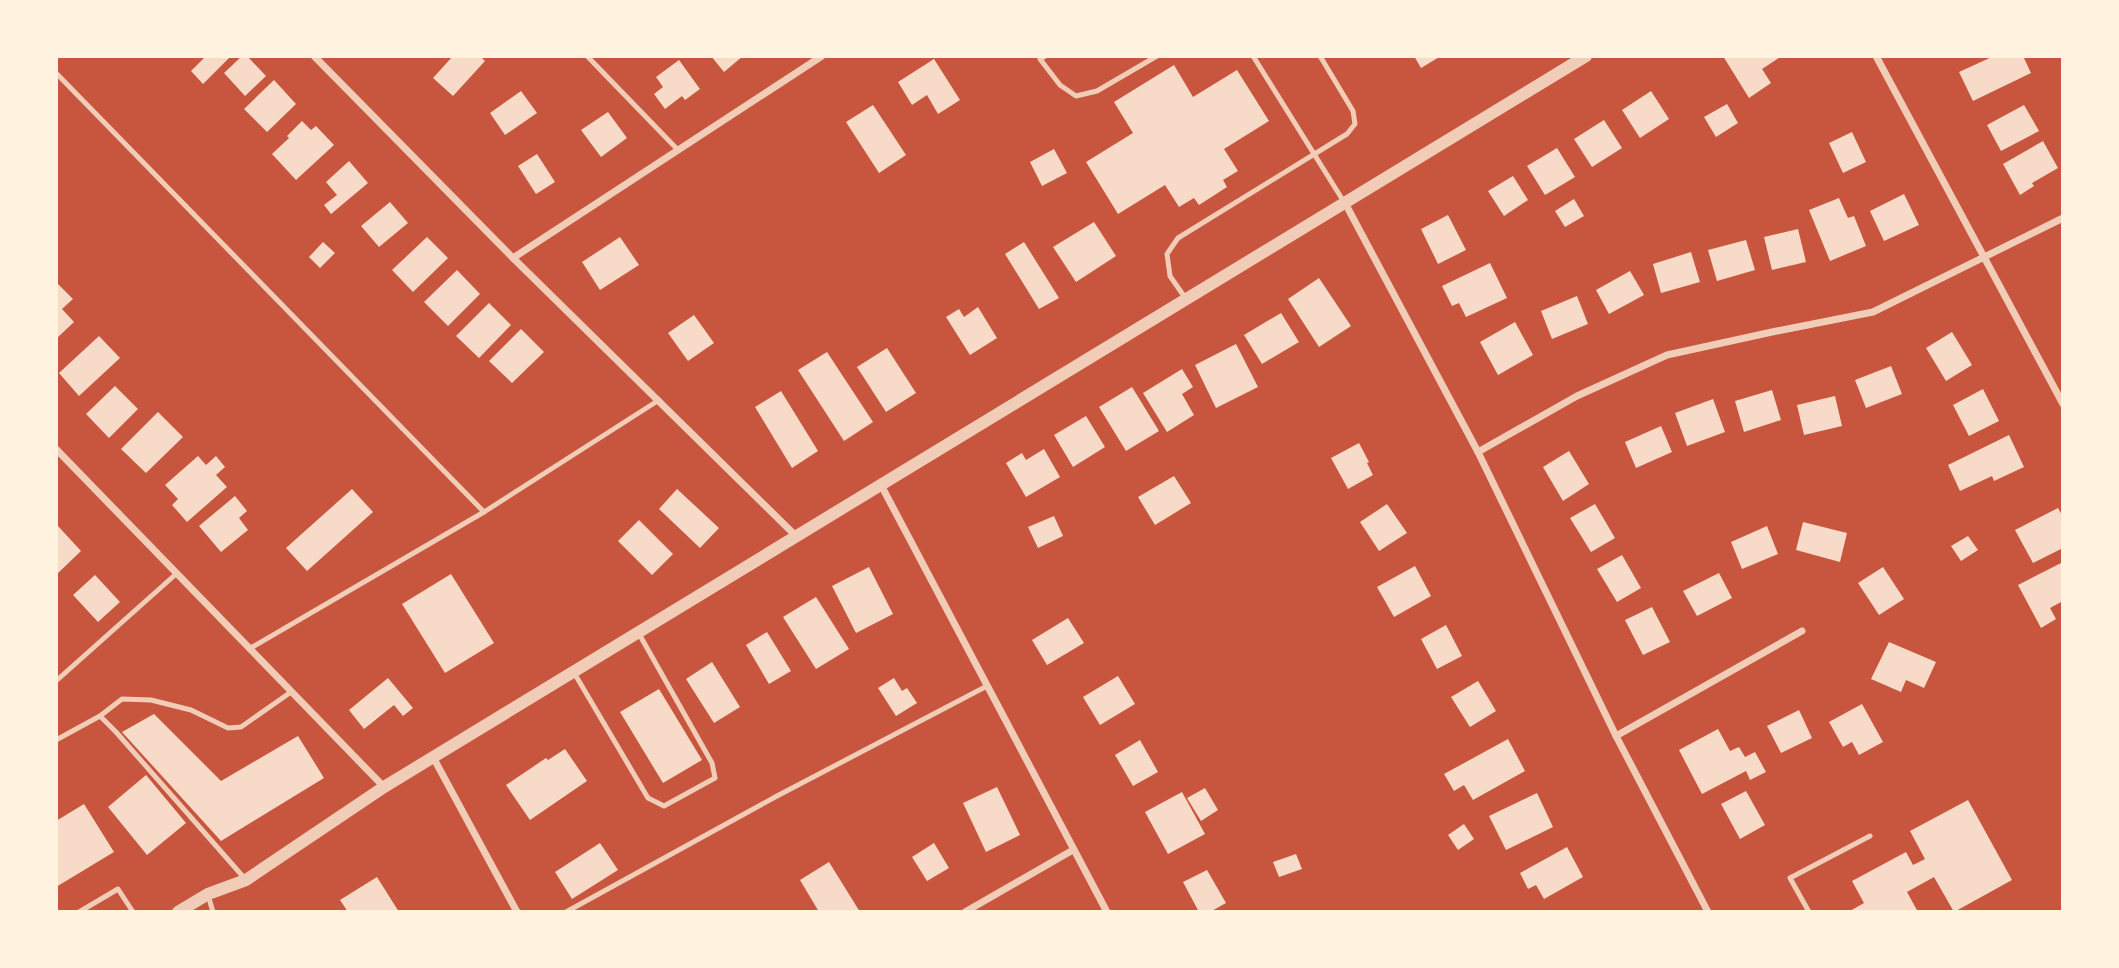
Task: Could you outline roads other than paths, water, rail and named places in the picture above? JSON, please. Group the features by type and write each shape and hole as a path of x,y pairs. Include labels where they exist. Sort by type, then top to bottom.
{"street":[{"path":"314,56 513,258 796,536"},
{"path":"513,258 822,56"},
{"path":"178,912 208,894 246,880 384,787 1586,56"},
{"path":"1876,56 2063,404"},
{"path":"1345,203 1478,452 1616,736 1708,912"},
{"path":"1478,452 1577,396 1667,355 1873,313 2063,218"},
{"path":"56,449 384,787"},
{"path":"881,485 1107,912"},
{"path":"1616,736 1802,631"},
{"path":"433,757 517,912"},
{"path":"965,912 1073,850"}],"lane":[{"path":"587,56 678,150"},
{"path":"1041,57 1060,85 1076,96 1097,91 1157,56"},
{"path":"1253,56 1345,203"},
{"path":"1186,299 1170,276 1167,254 1178,238 1347,134 1355,124 1353,111 1320,56"},
{"path":"56,74 484,512"},
{"path":"249,649 484,512 659,400"},
{"path":"56,681 176,574"},
{"path":"573,671 648,798 664,806 715,778 712,763 638,632"},
{"path":"566,912 776,796 987,686"},
{"path":"56,740 100,716 122,699 151,701 191,710 228,728 241,727 291,692"},
{"path":"100,716 246,880"},
{"path":"1809,912 1790,878 1870,836"},
{"path":"79,912 118,889 133,912"},
{"path":"208,894 213,912"}]}
